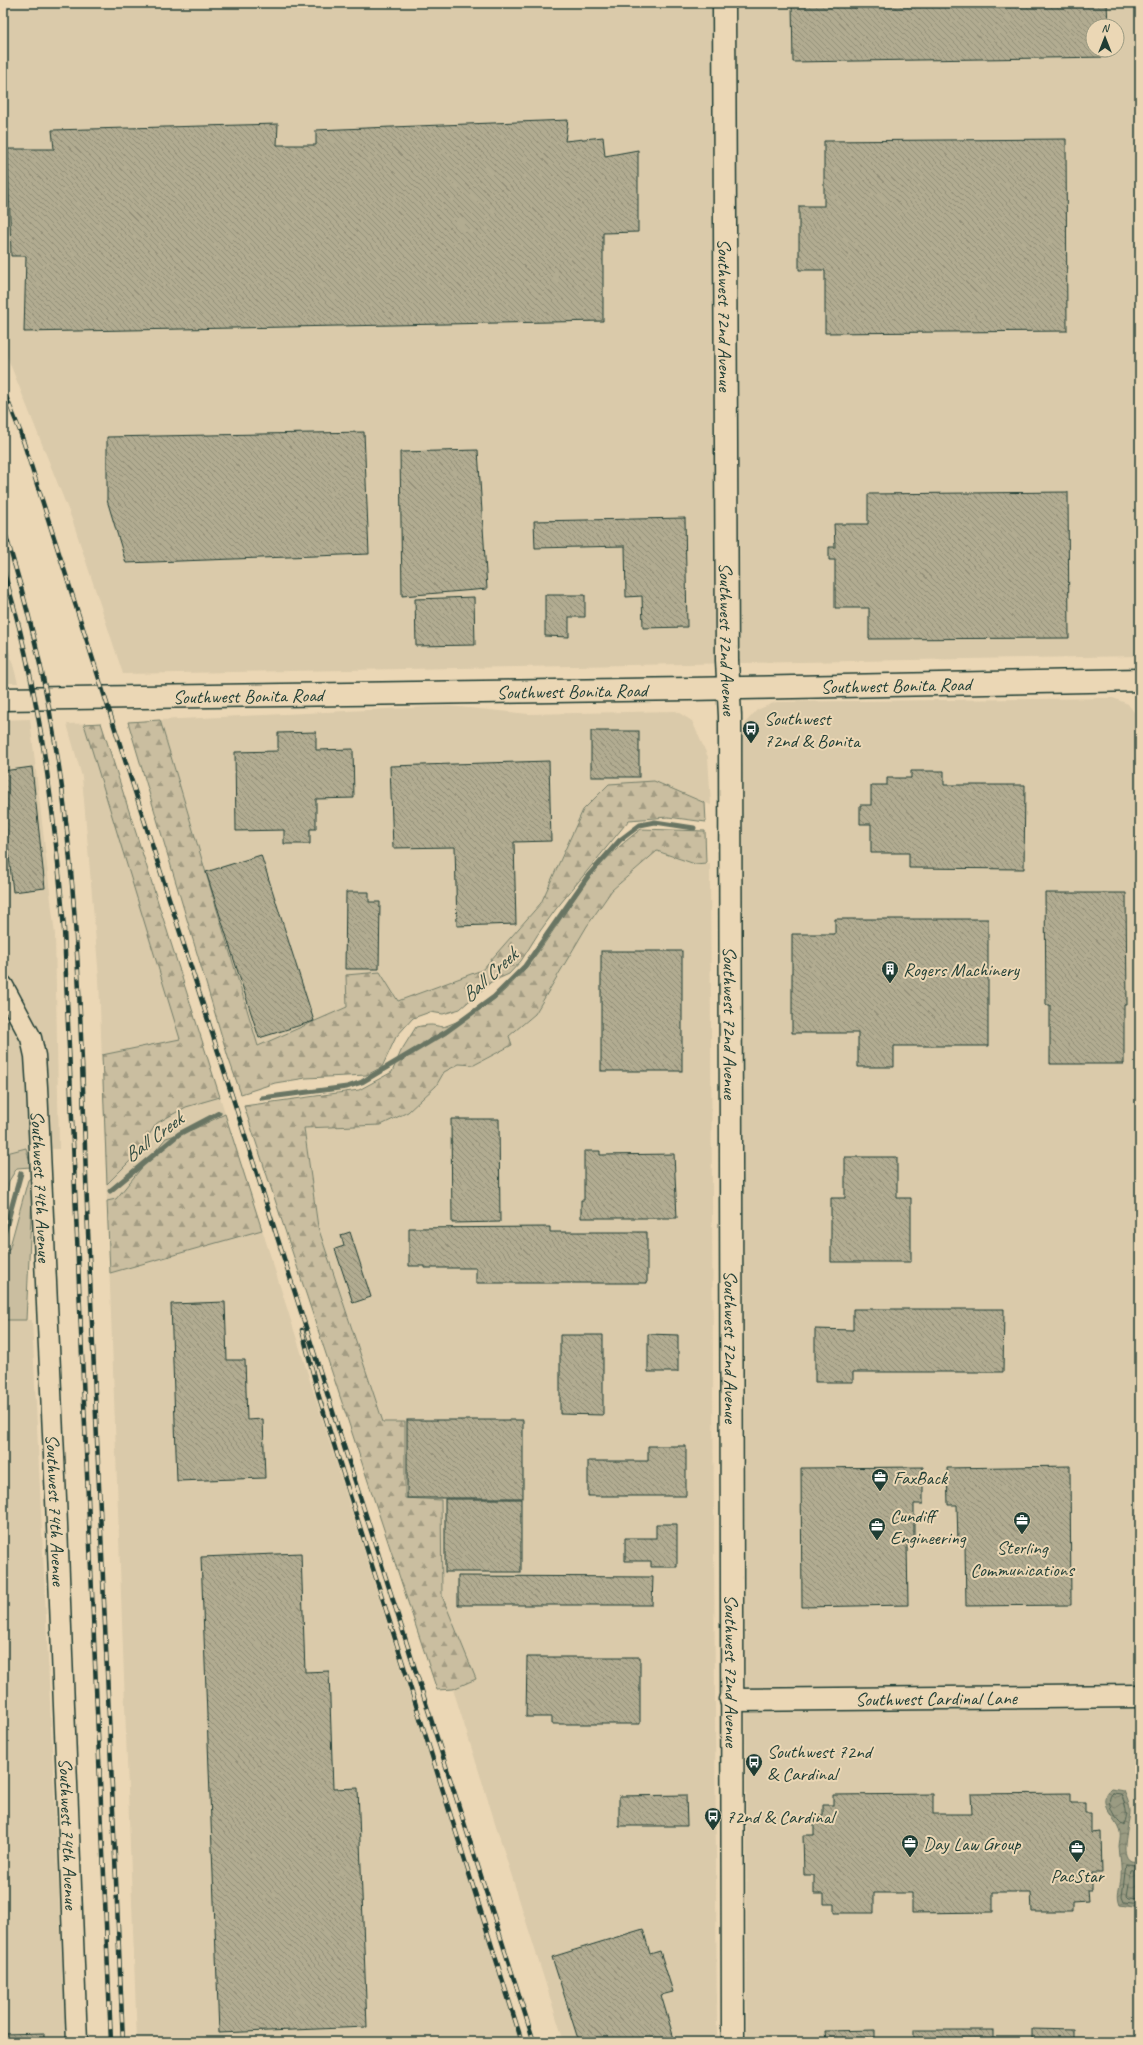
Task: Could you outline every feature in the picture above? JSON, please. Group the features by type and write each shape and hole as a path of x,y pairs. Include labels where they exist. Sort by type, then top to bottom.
{"main road":[{"name":"Southwest 72nd Avenue","path":"724,3 727,660 730,716 731,1700 733,2042"},
{"name":"Southwest Bonita Road","path":"3,699 1140,680"},
{"name":"Southwest Cardinal Lane","path":"731,1700 1140,1696"}],"street":[{"name":"Southwest 74th Avenue","path":"3,986 31,1038 35,1056 38,1087 56,1499 76,2042"}],"shaded area":[{"path":"3,3 1140,3 1140,656 123,674 73,522 3,346"},
{"path":"3,629 18,683 3,683"},
{"path":"1113,698 1128,704 1139,719 1140,2042 747,2042 742,738 746,722 757,710 776,702"},
{"path":"449,706 529,714 676,711 692,721 708,757 711,805 654,781 583,810 541,903 482,970 398,1001 346,976 347,1007 258,1047 160,720"},
{"path":"30,719 55,935 59,1149 26,1148 3,1154 3,720"},
{"path":"101,723 520,2042 137,2042 99,978 82,777 67,724"},
{"path":"657,851 695,864 710,863 717,2042 564,2042 453,1689 476,1679 442,1596 441,1500 405,1498 405,1423 383,1422 318,1227 304,1128 381,1125 408,1112 436,1086 444,1072 459,1064 474,1065 512,1046 509,1036 535,1014 587,926 612,890"},
{"path":"3,1320 32,1320 66,2042 3,2042"}],"green space":[{"path":"160,720 258,1046 347,1007 346,975 380,972 398,1001 482,970 541,903 583,810 609,784 654,781 705,803 706,822 668,817 629,820 556,909 521,961 509,974 491,982 460,1009 443,1014 430,1012 413,1018 396,1037 382,1067 367,1075 306,1078 275,1083 241,1094 228,1057 128,722"},
{"path":"101,723 220,1097 186,1107 157,1123 135,1156 107,1184 102,1055 180,1039 84,724"},
{"path":"641,829 705,831 706,863 695,864 657,851 612,890 587,926 535,1014 509,1036 512,1045 474,1065 459,1064 444,1072 436,1086 408,1112 381,1125 304,1128 318,1227 383,1422 405,1422 405,1498 441,1500 442,1596 476,1679 453,1689 437,1690 244,1106 359,1090 392,1072 401,1051 416,1027 429,1025 446,1026 470,1015 491,1002 509,986 541,949 589,878 610,855"},
{"path":"225,1114 262,1230 110,1273 107,1201 116,1199 166,1138 194,1129"},
{"path":"26,1148 31,1167 17,1168 9,1181 3,1216 3,1154"},
{"path":"33,1176 26,1320 3,1320 3,1252 9,1250 28,1180"}],"water":[{"path":"1111,1789 1124,1791 1129,1804 1130,1817 1125,1852 1127,1858 1131,1861 1140,1862 1140,1908 1120,1905 1119,1901 1118,1895 1121,1882 1119,1847 1120,1832 1108,1810 1105,1800 1106,1794"}],"building":[{"path":"239,3 318,3 318,4 239,6"},
{"path":"792,3 1107,3 1108,18 1085,18 1085,57 793,62"},
{"path":"568,120 565,141 603,137 605,156 638,150 638,232 603,233 603,321 24,332 26,256 11,256 8,149 54,149 52,130 278,124 277,145 316,145 316,130"},
{"path":"1066,139 1067,331 825,333 825,270 799,270 799,206 824,206 824,141"},
{"path":"364,432 369,554 126,563 107,500 107,437"},
{"path":"478,450 487,589 402,596 400,452"},
{"path":"1068,492 1069,638 869,639 869,608 835,608 835,560 829,560 829,547 835,547 834,524 868,524 868,494"},
{"path":"685,518 687,627 643,628 642,596 626,597 625,546 535,548 534,521"},
{"path":"545,595 585,595 585,617 569,617 569,637 545,636"},
{"path":"474,597 475,645 416,646 415,599"},
{"path":"591,731 639,731 639,777 591,777"},
{"path":"316,732 316,750 353,749 354,798 316,799 316,829 310,829 310,844 284,844 284,830 236,831 235,752 278,751 278,733"},
{"path":"549,761 551,841 514,842 516,924 457,926 455,847 393,848 390,766"},
{"path":"32,767 45,888 13,892 3,803 3,771"},
{"path":"911,771 944,771 944,785 1025,785 1024,869 909,868 909,853 871,853 871,824 860,824 860,805 871,805 871,785 887,785 887,778 911,778"},
{"path":"261,855 314,1021 259,1038 206,872"},
{"path":"346,892 369,892 369,902 380,902 379,969 345,969"},
{"path":"1045,893 1126,893 1127,1005 1124,1005 1124,1064 1050,1064 1050,1005 1046,1005"},
{"name":"Rogers Machinery","path":"835,919 988,919 988,1046 894,1046 894,1067 858,1067 858,1033 792,1033 792,934 835,934"},
{"path":"601,951 682,951 682,1071 601,1071"},
{"path":"451,1119 499,1119 500,1222 452,1223"},
{"path":"584,1151 600,1151 600,1155 674,1154 677,1218 581,1218 581,1200 584,1200"},
{"path":"845,1157 897,1157 897,1198 911,1198 911,1262 831,1262 831,1198 845,1198"},
{"path":"550,1227 550,1232 647,1232 647,1283 476,1283 476,1268 425,1268 425,1266 409,1266 409,1228"},
{"path":"350,1232 371,1297 353,1303 335,1249 344,1246 341,1235"},
{"path":"225,1302 227,1360 245,1360 247,1420 263,1419 265,1478 177,1481 171,1304"},
{"path":"853,1309 1004,1309 1003,1372 853,1372 853,1382 815,1382 815,1329 853,1330"},
{"path":"648,1334 678,1335 678,1372 648,1372"},
{"path":"560,1335 603,1335 603,1415 560,1414"},
{"path":"407,1420 523,1420 523,1498 407,1498"},
{"path":"648,1446 686,1446 686,1496 588,1496 588,1461 648,1461"},
{"path":"1070,1466 1071,1605 966,1606 965,1545 958,1545 957,1505 948,1505 947,1468"},
{"path":"923,1467 923,1504 914,1504 914,1544 907,1544 908,1605 802,1607 801,1468"},
{"path":"445,1499 521,1499 521,1572 445,1572"},
{"path":"656,1524 677,1524 677,1567 651,1567 651,1561 625,1561 625,1538 656,1538"},
{"path":"301,1553 305,1672 329,1671 333,1789 358,1788 367,2027 219,2033 201,1557"},
{"path":"458,1576 653,1577 652,1605 458,1605"},
{"path":"527,1657 640,1657 640,1724 552,1724 552,1717 526,1717"},
{"path":"1071,1793 1071,1803 1085,1803 1085,1813 1091,1813 1091,1833 1101,1832 1102,1873 1092,1873 1092,1891 1087,1891 1088,1901 1072,1902 1072,1912 1032,1912 1031,1892 993,1892 993,1912 912,1913 912,1893 874,1893 874,1913 834,1913 834,1904 824,1904 824,1894 814,1894 814,1875 804,1875 803,1835 814,1835 814,1815 823,1815 823,1805 833,1805 833,1795 933,1794 933,1814 972,1814 971,1794"},
{"path":"686,1795 687,1826 619,1826 619,1796"},
{"path":"643,1929 650,1954 660,1951 673,1992 661,1995 675,2042 579,2042 552,1957"},
{"path":"1032,2029 1073,2030 1073,2038 1083,2038 1083,2042 1032,2042"},
{"path":"875,2030 875,2042 826,2042 825,2031"},
{"path":"914,2030 994,2030 994,2042 914,2042"},
{"path":"44,2033 44,2042 3,2042 3,2034"}],"waterway":[{"name":"Ball Creek","path":"262,1098 347,1087 362,1082 446,1032 494,997 525,966 588,876 620,840 640,825 655,822 694,828"},
{"name":"Ball Creek","path":"110,1191 179,1134 219,1113"},
{"name":"Ball Creek","path":"3,1238 21,1173"}],"railway":[{"path":"3,389 20,431 534,2042"},
{"path":"3,527 22,591 52,721 62,788 73,898 80,1009 88,1231 123,2042"},
{"path":"3,569 16,613 26,657 43,747 50,792 64,929 111,2042"},
{"path":"302,1330 319,1397 522,2042"}],"place":[{"name":"Southwest 72nd & Bonita","path":"751,744"},
{"name":"Rogers Machinery","path":"890,984"},
{"name":"FaxBack","path":"880,1492"},
{"name":"Sterling Communications","path":"1022,1535"},
{"name":"Cundiff Engineering","path":"877,1541"},
{"name":"Southwest 72nd & Cardinal","path":"754,1777"},
{"name":"72nd & Cardinal","path":"713,1831"},
{"name":"Day Law Group","path":"910,1858"},
{"name":"PacStar","path":"1077,1863"}]}
